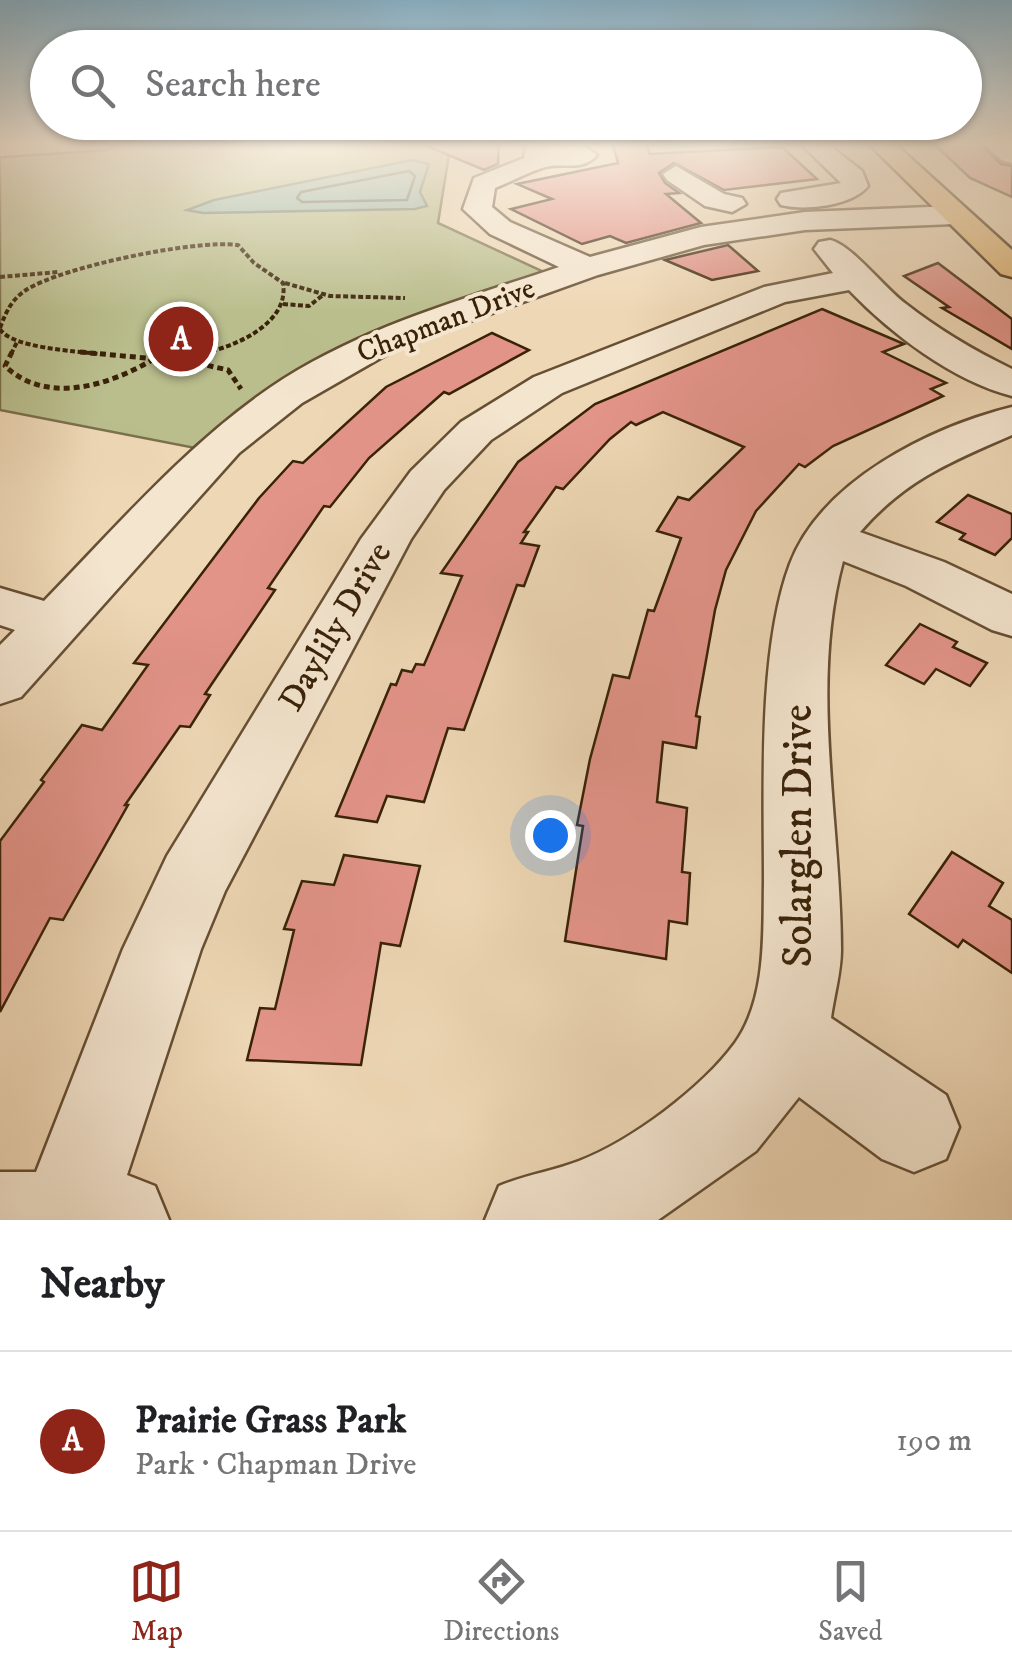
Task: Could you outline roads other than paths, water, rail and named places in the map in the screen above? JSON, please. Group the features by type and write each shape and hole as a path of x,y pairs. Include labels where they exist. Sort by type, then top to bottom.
{"main road":[{"path":"937,199 1012,266"}],"street":[{"path":"479,199 477,209 500,228 587,268"},
{"path":"713,199 742,216 818,199"},
{"name":"Chapman Drive","path":"0,682 209,458 288,394 390,337 742,216 805,221 954,215"},
{"path":"805,221 854,279 920,331 1012,384"},
{"name":"Daylily Drive","path":"65,1219 142,1002 193,880 386,539 427,481 476,430 548,385 776,294 854,279"},
{"name":"Solarglen Drive","path":"532,1220 590,1206 644,1178 724,1120 764,1075 786,1038 802,953 797,769 802,620 808,587 828,538 870,490 917,460 1012,420"},
{"path":"828,538 924,574 1012,617"},
{"path":"0,606 54,624"},
{"path":"786,1038 914,1128"},
{"path":"0,1220 122,1220"}],"water":[{"path":"423,199 427,206 203,213 187,210 214,200"}],"place":[{"name":"Prairie Grass Park","path":"181,339"}]}
